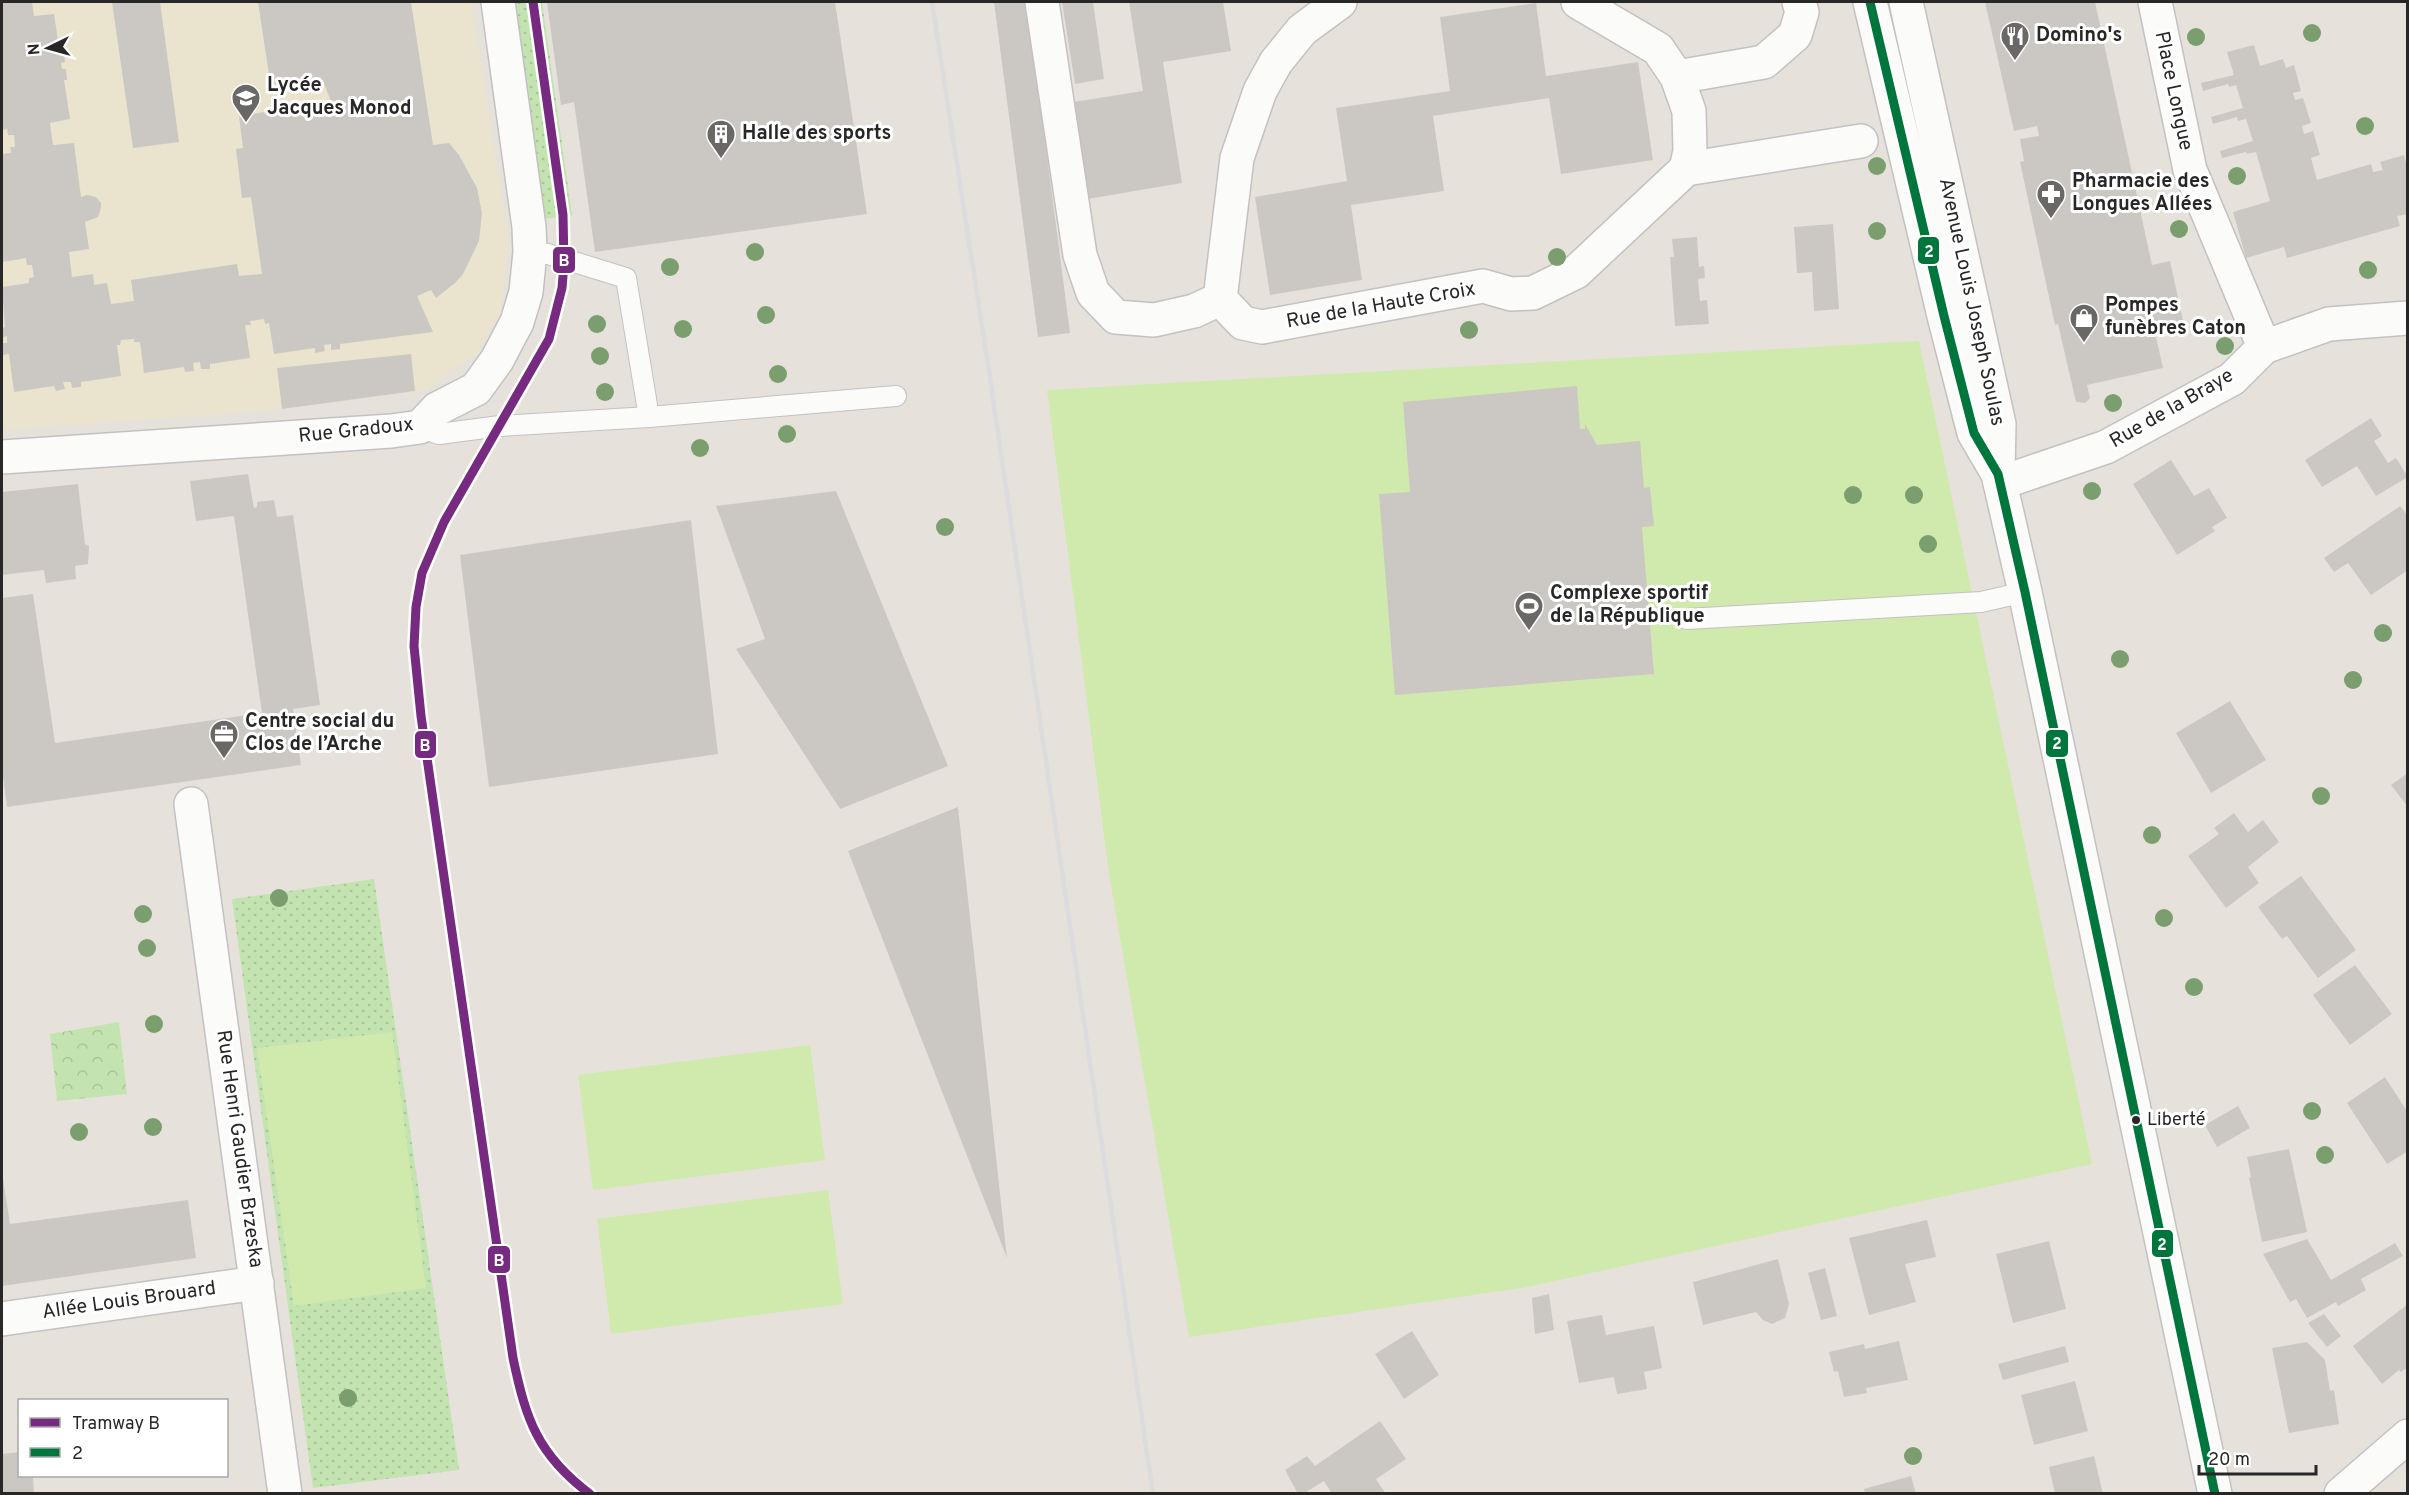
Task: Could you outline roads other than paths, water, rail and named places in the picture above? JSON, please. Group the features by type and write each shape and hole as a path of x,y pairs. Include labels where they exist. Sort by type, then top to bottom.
{"street":[{"name":"Rue Gradoux","path":"2,457 391,431 420,427 437,409 476,389 497,360 517,322 526,291 530,252 527,204 498,2"},
{"path":"1042,2 1080,255 1093,293 1116,317 1154,320 1194,311 1220,298 1237,158 1260,91 1276,62 1302,30 1333,3"},
{"path":"1578,2 1658,49 1677,77 1689,111 1690,151 1686,169 1861,141"},
{"path":"1677,77 1764,62 1795,35 1802,12 1799,2"},
{"name":"Avenue Louis Joseph Soulas","path":"1870,2 1974,433 1999,479"},
{"name":"Avenue Louis Joseph Soulas","path":"1906,2 1999,424 1999,479"},
{"name":"Place Longue","path":"2155,2 2190,170 2264,346"},
{"name":"Rue de la Haute Croix","path":"1220,298 1244,323 1262,327 1483,286 1510,294 1533,292 1576,272 1686,169"},
{"name":"Rue de la Braye","path":"1999,479 2106,447 2232,379 2264,346 2330,324 2408,318"},
{"path":"1999,479 2025,592 2215,1494"},
{"name":"Rue Henri Gaudier Brzeska","path":"191,804 285,1494"},
{"name":"Allée Louis Brouard","path":"2,1319 257,1283"},
{"path":"2341,1494 2408,1436"}],"lane":[{"path":"1891,2 1999,479"},
{"path":"530,252 548,254 626,278 649,417"},
{"path":"420,427 440,434 500,426 649,417 896,396"},
{"path":"1687,619 1981,602 2025,592"}],"railway":[{"path":"932,2 990,378 1153,1494"}],"tram line":[{"name":"B","path":"533,2 563,215 562,288 549,339 444,522 422,573 416,607 414,646 421,716 513,1358 523,1400 537,1435 558,1465 590,1494"}],"place":[{"name":"Domino's","path":"2015,62"},
{"name":"Lycée Jacques Monod","path":"246,124"},
{"name":"Halle des sports","path":"721,160"},
{"name":"Pharmacie des Longues Allées","path":"2051,220"},
{"name":"Pompes funèbres Caton","path":"2084,344"},
{"name":"Complexe sportif de la République","path":"1529,632"},
{"name":"Centre social du Clos de l’Arche","path":"224,760"},
{"name":"Liberté","path":"2136,1120"}]}
